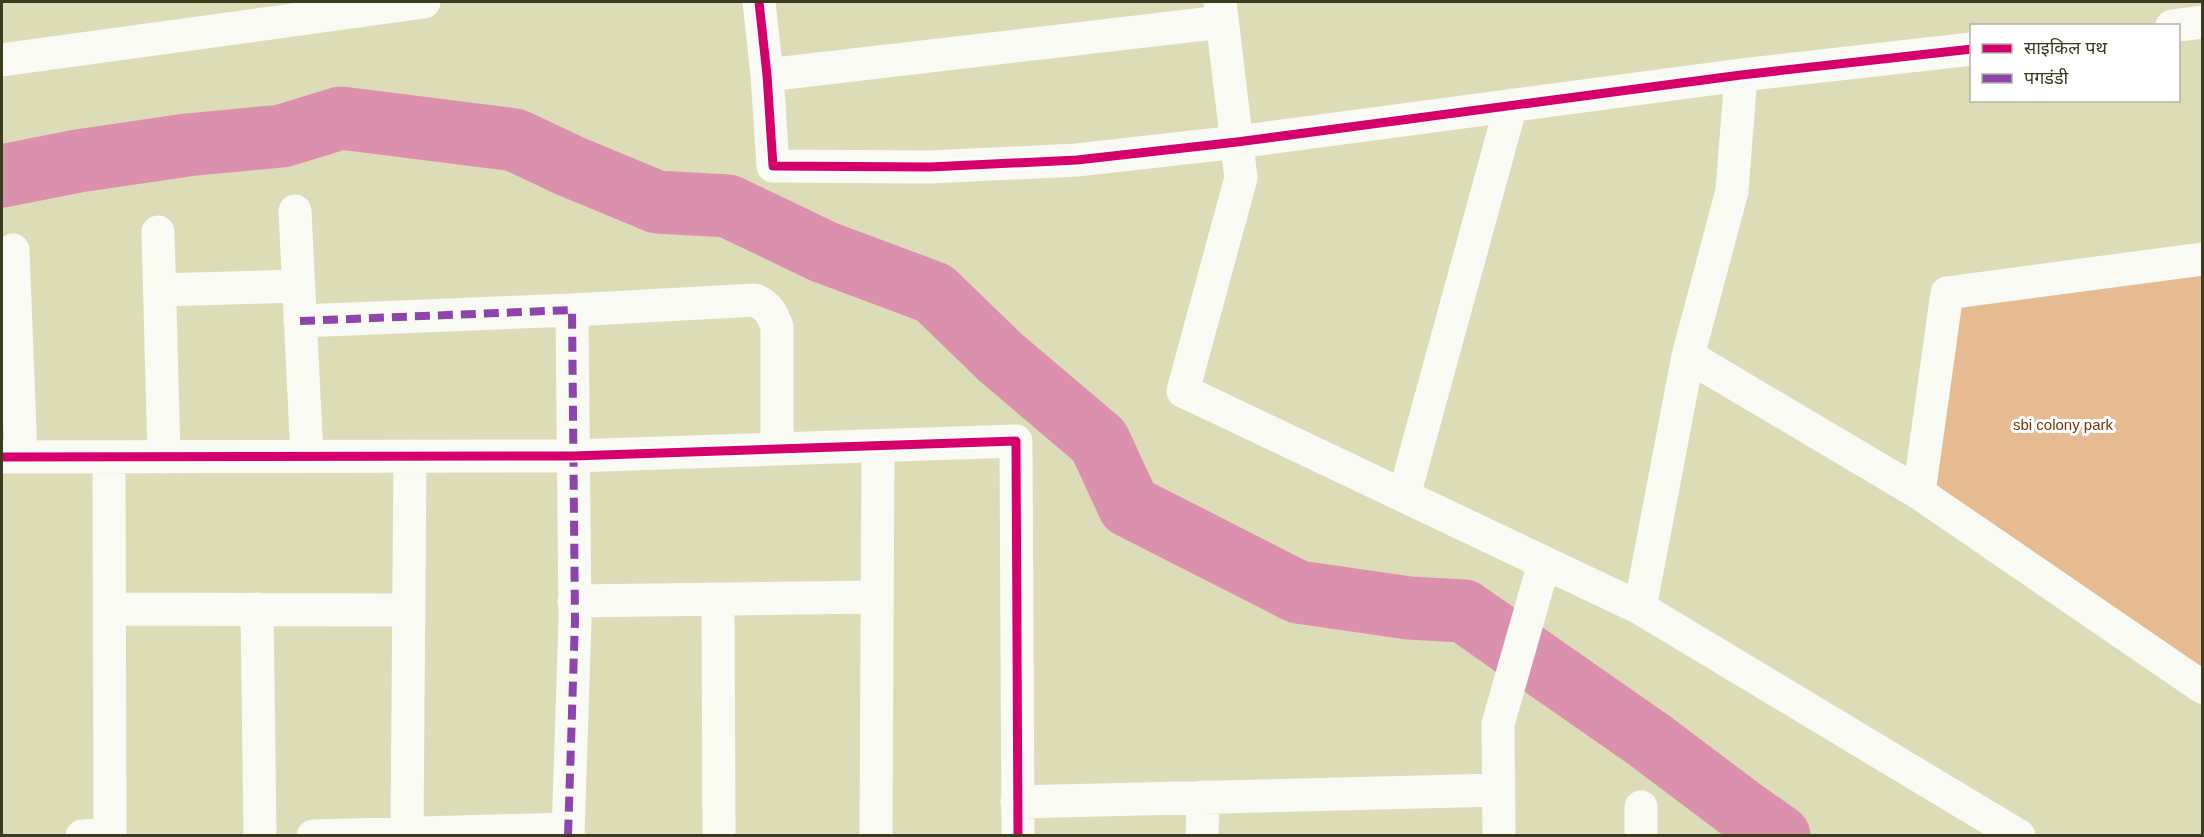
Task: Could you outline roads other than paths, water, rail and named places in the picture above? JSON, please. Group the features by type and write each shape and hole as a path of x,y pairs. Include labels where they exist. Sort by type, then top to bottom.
{"street":[{"path":"2,60 371,5 424,2"},
{"path":"759,2 773,166 930,167 1077,160 1237,142 1741,75 1970,49"},
{"path":"767,75 1221,12 1241,178 1183,391 1640,608 2019,836"},
{"path":"2180,25 2202,22"},
{"path":"1640,608 1688,356 1732,191 1741,75"},
{"path":"1404,496 1511,105"},
{"path":"295,211 307,456"},
{"path":"158,232 164,457"},
{"path":"13,250 11,457 573,456 1016,441 1018,836"},
{"path":"1919,493 1947,293 2202,259"},
{"path":"160,290 298,286"},
{"path":"300,321 755,300 765,305 772,314 777,327 777,449"},
{"path":"313,836 568,832 574,601 572,310"},
{"path":"1688,356 1919,493 2202,687"},
{"path":"876,836 878,446"},
{"path":"407,833 410,456"},
{"path":"101,835 110,609 109,457"},
{"path":"1499,836 1498,724 1544,563"},
{"path":"574,601 877,597"},
{"path":"718,600 719,836"},
{"path":"110,609 408,609"},
{"path":"257,609 260,836"},
{"path":"1017,802 1498,790"},
{"path":"1202,836 1203,797"}],"waterway":[{"path":"2,176 78,161 187,145 282,136 341,118 515,140 570,166 657,202 728,206 824,252 934,293 1000,357 1099,441 1129,506 1298,592 1409,608 1464,611 1649,740 1779,836"}],"park label":[{"name":"sbi colony park","path":"2063,424"}]}
